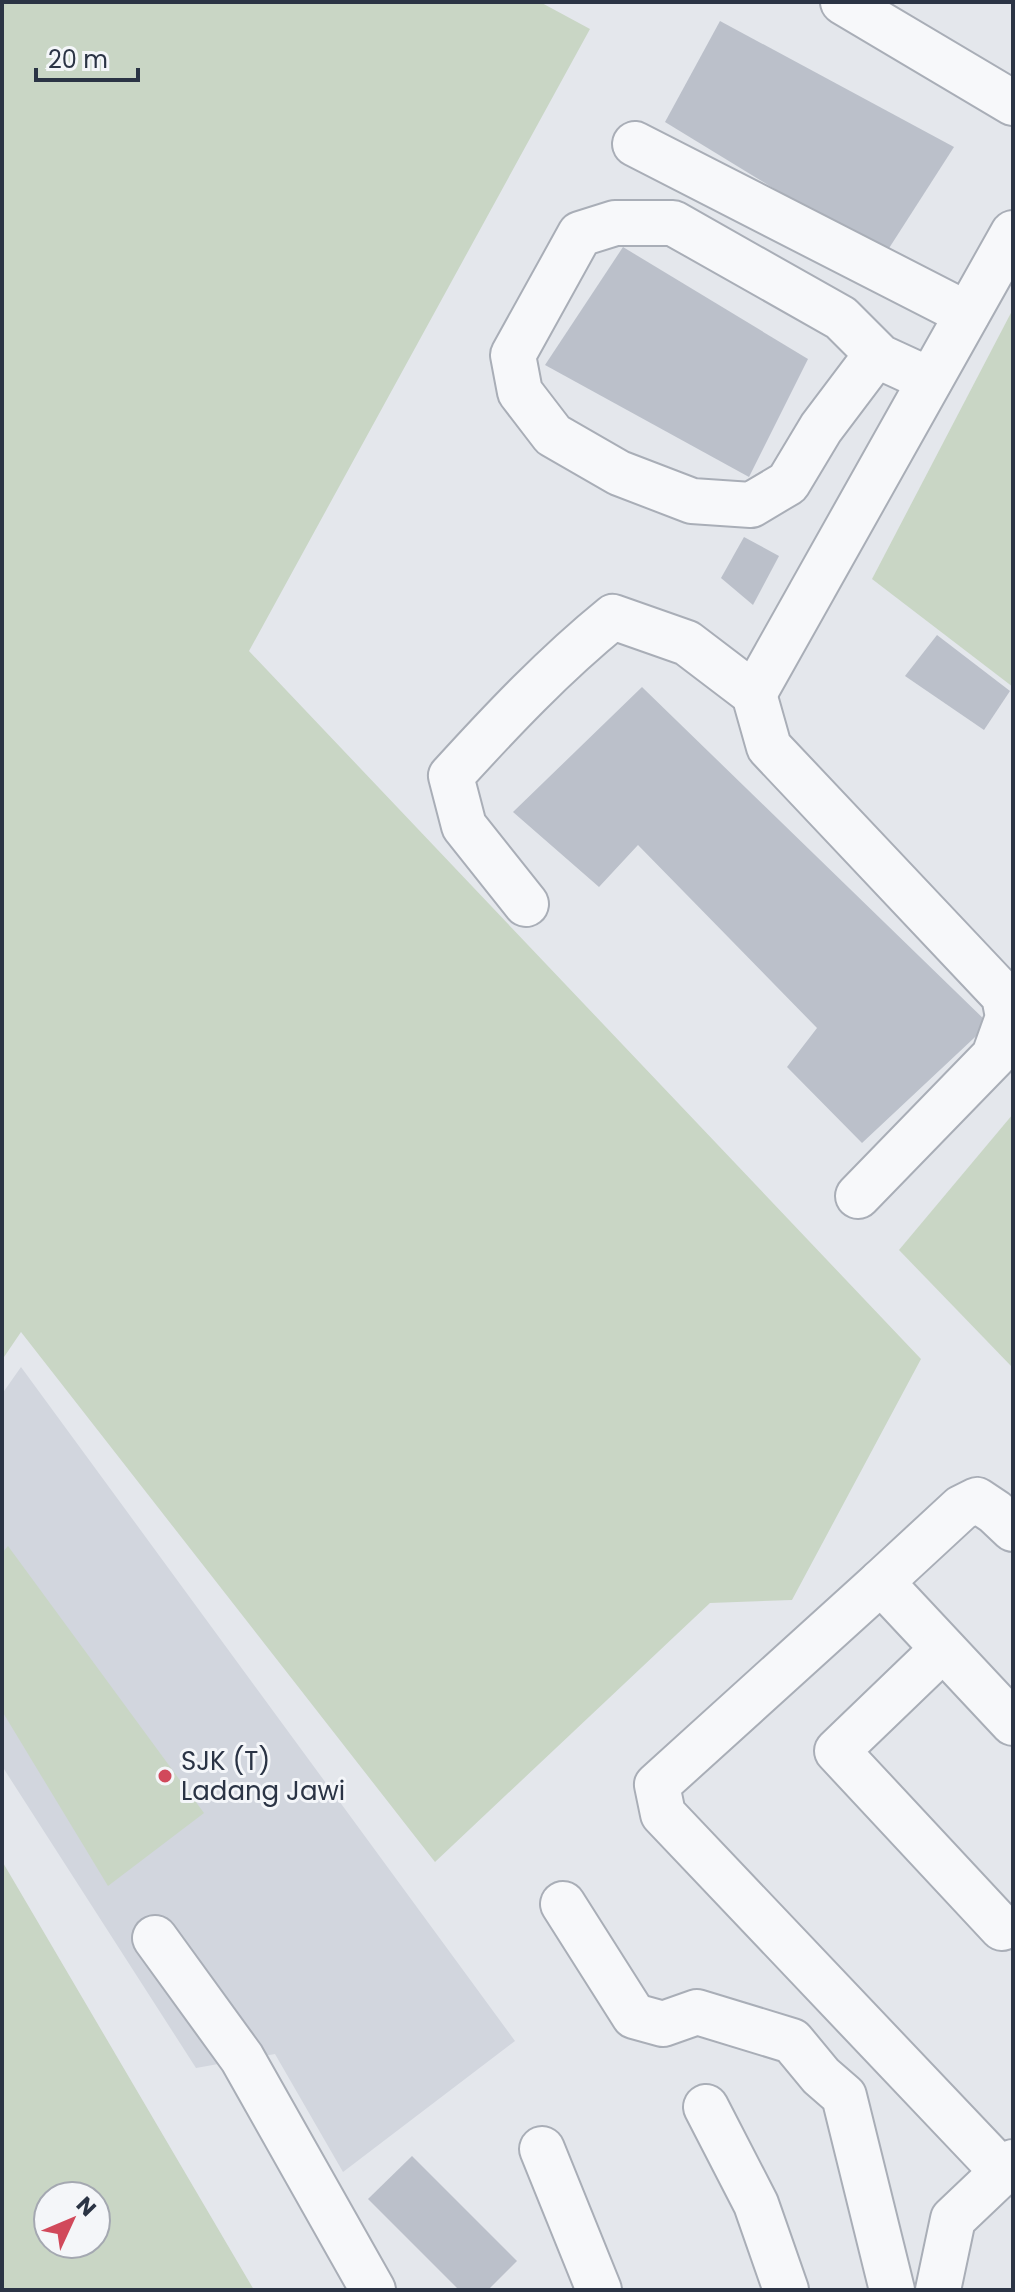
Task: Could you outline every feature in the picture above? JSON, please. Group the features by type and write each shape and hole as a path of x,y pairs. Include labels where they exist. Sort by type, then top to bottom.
{"street":[{"path":"843,2 1013,103"},
{"path":"635,144 967,314"},
{"path":"880,357 867,367 821,428 788,483 751,505 692,501 619,473 553,435 520,392 513,355 580,234 615,223 673,223 841,318 880,357 930,380"},
{"path":"754,694 1013,233"},
{"path":"526,904 464,826 451,776 506,715 583,641 613,617 687,643 754,694 769,747 1004,996 1008,1017 994,1056 858,1196"},
{"path":"938,2290 953,2219 1007,2166 663,1814 657,1785 961,1508 977,1500 1013,1529"},
{"path":"881,1582 1013,1723"},
{"path":"943,1649 837,1751 1002,1928"},
{"path":"563,1904 634,2016 663,2024 697,2012 792,2041 821,2076 844,2096 892,2290"},
{"path":"155,1938 242,2058 373,2290"},
{"path":"706,2107 756,2204 786,2290"},
{"path":"542,2149 599,2290"}],"shaded area":[{"name":"SJK (T) Ladang Jawi","path":"21,1367 515,2041 343,2172 275,2054 196,2068 2,1766 2,1394"}],"green space":[{"path":"2,2 540,2 590,29 249,651 921,1359 792,1600 710,1603 435,1862 21,1332 2,1360"},
{"path":"1013,309 1013,687 872,579"},
{"path":"1013,1114 1013,1368 899,1250"},
{"path":"8,1546 204,1813 108,1886 2,1711 2,1553"},
{"path":"2,1861 254,2290 2,2290"}],"building":[{"path":"720,21 954,147 884,256 665,122"},
{"path":"623,247 808,359 749,477 545,365"},
{"path":"744,537 779,556 753,605 721,578"},
{"path":"937,635 1010,691 984,730 905,676"},
{"path":"642,687 989,1024 862,1143 787,1067 817,1028 638,845 599,887 513,812"},
{"path":"412,2156 517,2261 488,2290 459,2290 368,2199"}],"place":[{"name":"SJK (T) Ladang Jawi","path":"165,1776"}]}
